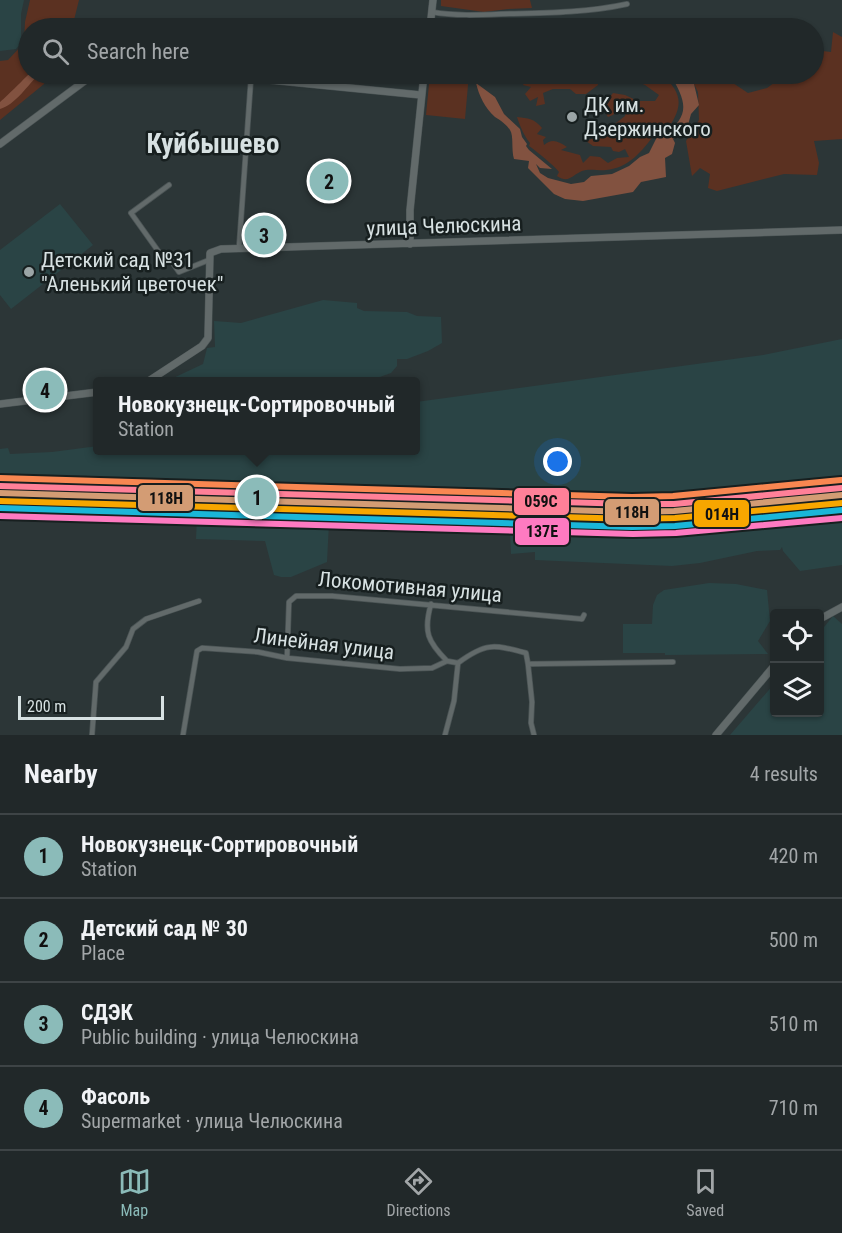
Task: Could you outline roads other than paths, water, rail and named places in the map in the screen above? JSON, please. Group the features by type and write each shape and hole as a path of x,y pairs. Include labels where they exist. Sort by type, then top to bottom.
{"street":[{"path":"431,18 433,0"},
{"path":"432,12 454,15 527,14 606,8 627,4"},
{"path":"0,144 81,84"},
{"path":"239,248 251,84"},
{"path":"311,84 421,95"},
{"path":"410,244 410,210 423,84"},
{"path":"153,377 202,346 208,338 209,260 179,272 168,256 161,255 131,213 169,185"},
{"name":"улица Челюскина","path":"209,260 213,250 239,248 842,230"},
{"path":"0,404 93,393"},
{"name":"Локомотивная улица","path":"287,658 289,602 296,596 332,596 582,619 584,615"},
{"path":"92,735 96,682 126,647 133,629 146,618 199,601"},
{"path":"431,604 428,615 428,639 447,661"},
{"path":"824,616 842,607"},
{"path":"445,735 454,701 458,663 476,649 489,646 526,653 532,702 531,723 534,735"},
{"name":"Линейная улица","path":"183,735 199,649 258,652 287,658 400,669 432,668 447,661 458,663"},
{"path":"528,664 673,662"},
{"path":"716,735 770,671"}],"place":[{"name":"ДК им. Дзержинского","path":"572,117"},
{"name":"Детский сад № 30","path":"329,181"},
{"name":"СДЭК","path":"264,235"},
{"name":"Детский сад №31 \"Аленький цветочек\"","path":"29,272"},
{"name":"Фасоль","path":"45,390"},
{"name":"Новокузнецк-Сортировочный","path":"257,497"}],"district":[{"name":"Куйбышево","path":"213,144"}]}
